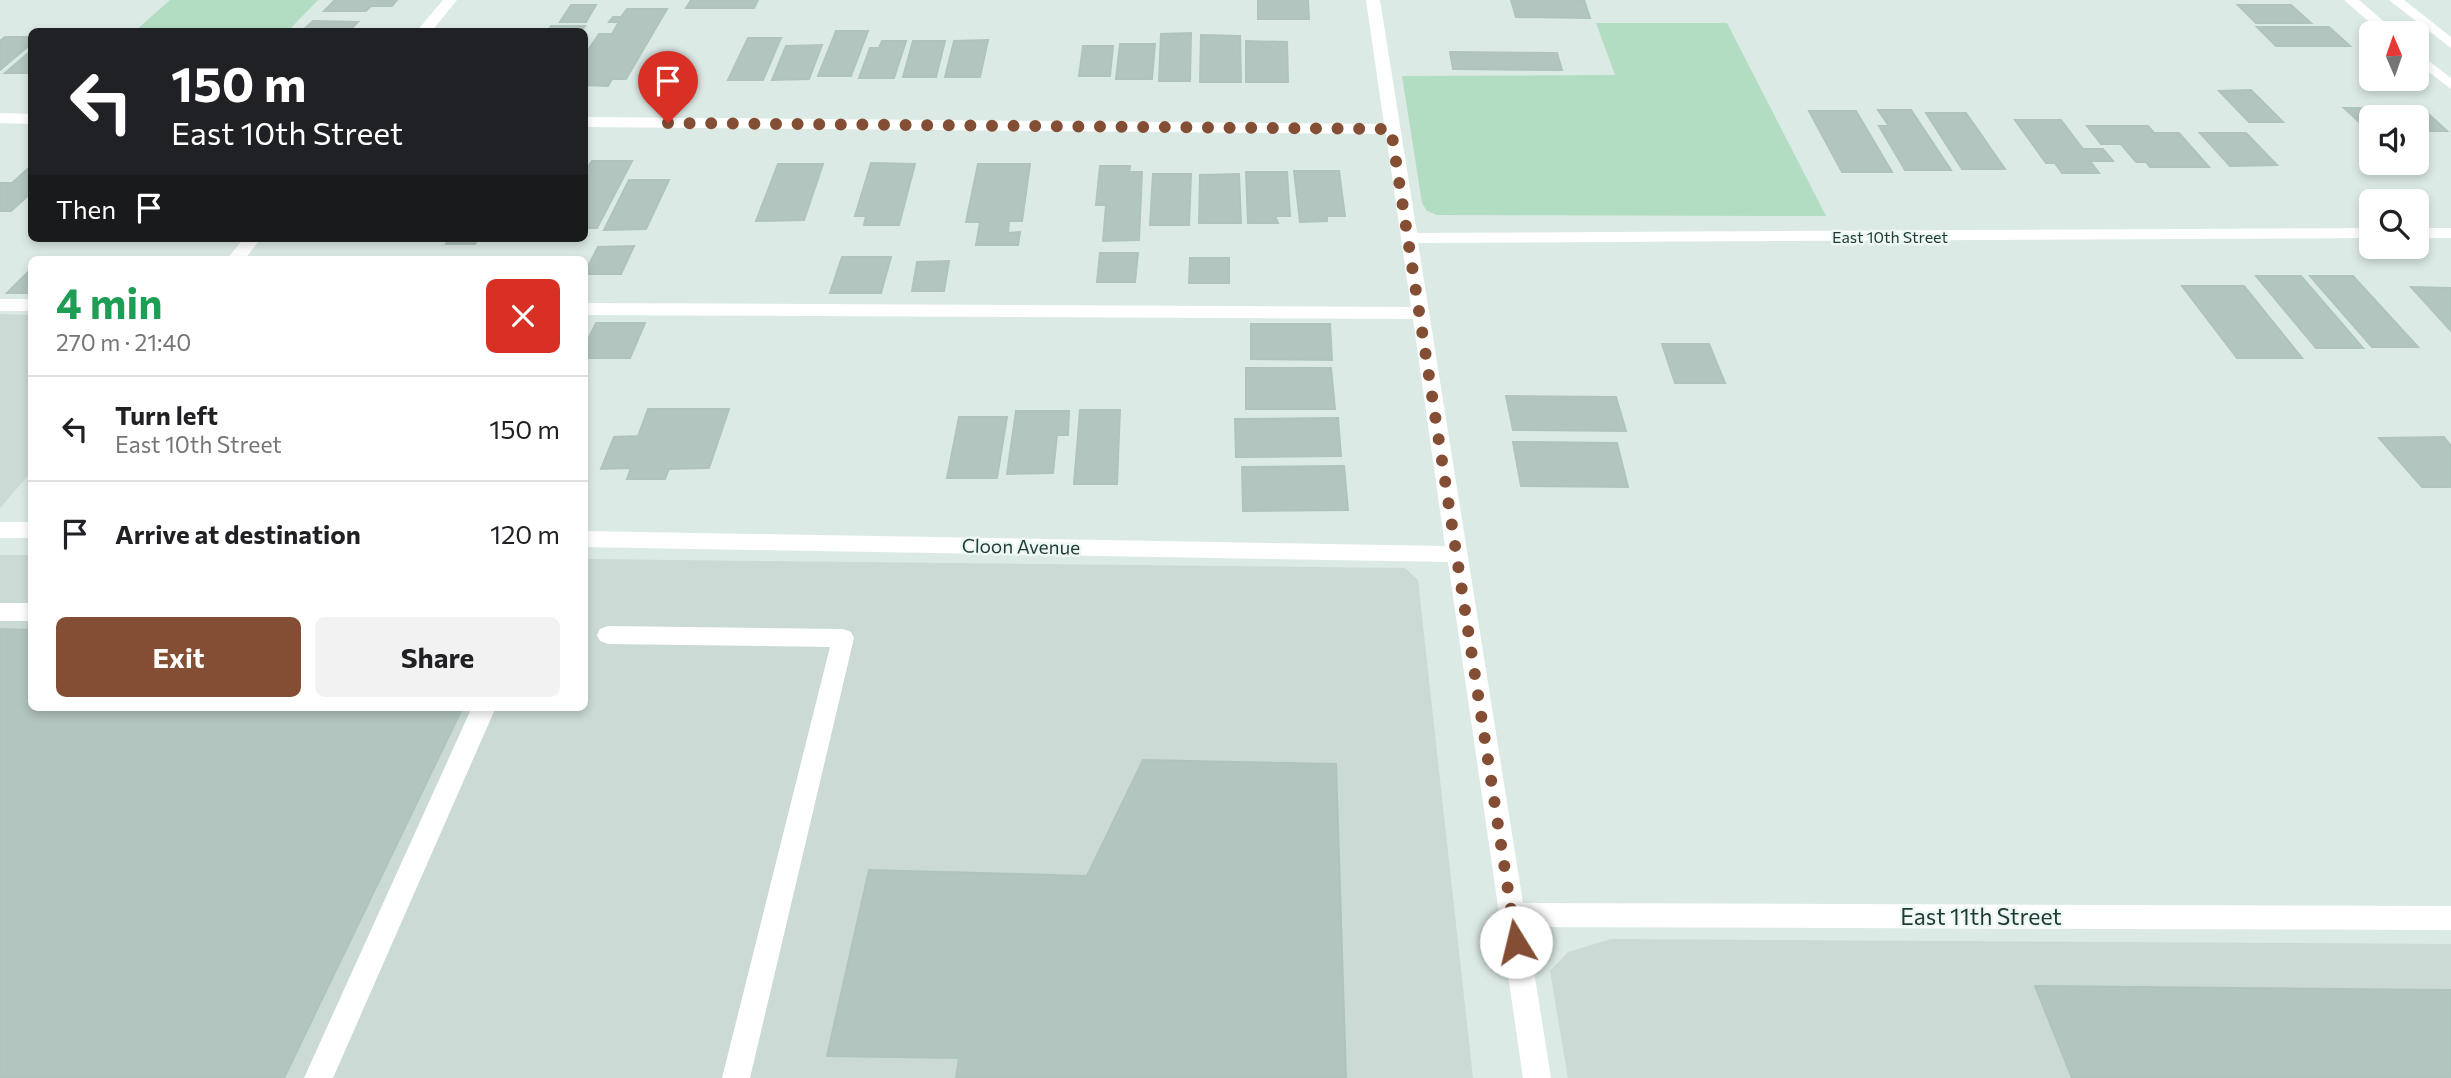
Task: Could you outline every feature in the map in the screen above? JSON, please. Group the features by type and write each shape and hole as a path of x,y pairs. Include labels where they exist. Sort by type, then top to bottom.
{"street":[{"path":"426,28 450,0"},
{"path":"1373,0 1537,1078"},
{"path":"2351,0 2376,21"},
{"path":"2396,0 2451,44"},
{"path":"2429,66 2451,85"},
{"path":"0,118 28,119"},
{"path":"588,122 1391,129"},
{"name":"East 10th Street","path":"1409,239 2359,233"},
{"path":"2429,233 2451,233"},
{"path":"238,256 250,242"},
{"path":"0,305 28,305"},
{"path":"588,309 1420,313"},
{"path":"16,530 28,516"},
{"name":"Cloon Avenue","path":"588,539 1457,554"},
{"path":"0,612 28,612"},
{"path":"608,635 843,638 736,1078"},
{"path":"318,1078 482,711"},
{"name":"East 11th Street","path":"1512,915 2451,918"}],"shaded area":[{"path":"0,314 28,315 28,476 0,508"},
{"path":"0,555 28,555 28,711 588,711 588,559 1405,568 1418,580 1473,1078 0,1078"},
{"path":"1611,939 2451,944 2451,1078 1568,1078 1550,971 1568,952"}],"green space":[{"path":"170,0 318,0 291,28 138,28"},
{"path":"1596,23 1727,23 1826,216 1437,215 1427,211 1422,203 1402,76 1615,75"}],"building":[{"path":"335,0 397,0 392,6 371,6 366,11 324,11"},
{"path":"691,0 758,0 754,8 686,8"},
{"path":"1258,0 1308,0 1309,19 1258,19"},
{"path":"1511,0 1584,0 1590,18 1516,17"},
{"path":"571,5 596,5 586,22 560,22"},
{"path":"2238,5 2291,5 2311,23 2256,23"},
{"path":"627,9 667,9 626,79 612,79 608,86 588,85 588,50 599,34 612,34 619,22 609,22 613,17 621,17"},
{"path":"313,21 358,22 352,28 305,28"},
{"path":"551,26 585,26 584,28 550,28"},
{"path":"2257,27 2329,27 2350,46 2276,46"},
{"path":"836,31 868,31 851,76 818,76"},
{"path":"1191,33 1190,81 1159,81 1161,34"},
{"path":"1201,35 1240,36 1241,82 1200,82"},
{"path":"5,37 28,37 28,46 0,70 0,41"},
{"path":"748,38 781,38 763,80 728,80"},
{"path":"988,40 980,77 945,77 954,41"},
{"path":"882,41 906,41 894,78 859,78 870,48 879,48"},
{"path":"913,41 945,41 936,77 903,77"},
{"path":"1246,41 1287,42 1288,82 1246,82"},
{"path":"1120,44 1155,44 1152,79 1116,79"},
{"path":"822,45 809,79 772,80 786,46"},
{"path":"1083,46 1113,46 1110,76 1079,76"},
{"path":"1450,52 1557,53 1562,70 1453,69"},
{"path":"28,53 28,73 5,73"},
{"path":"2251,90 2283,122 2249,122 2219,91"},
{"path":"2344,108 2359,108 2359,122"},
{"path":"1878,110 1911,110 1951,170 1905,170 1879,126 1889,126"},
{"path":"1809,111 1856,111 1892,172 1842,172"},
{"path":"1926,113 1966,113 2005,169 1962,169"},
{"path":"2429,114 2447,131 2429,131"},
{"path":"2015,120 2061,120 2083,149 2103,149 2113,161 2090,161 2099,173 2062,173 2055,163 2046,163"},
{"path":"2087,126 2148,126 2154,133 2179,133 2209,167 2150,167 2146,162 2136,162 2121,144 2101,144"},
{"path":"2200,133 2246,133 2277,165 2230,166"},
{"path":"592,161 632,161 597,228 588,228 588,167"},
{"path":"871,163 915,164 899,225 864,225 866,216 855,216"},
{"path":"778,164 823,164 804,220 756,221"},
{"path":"978,164 1030,164 1022,221 1009,221 1008,233 1020,232 1018,245 976,245 980,222 966,222"},
{"path":"1100,166 1130,166 1129,172 1142,172 1139,240 1103,241 1106,205 1096,205"},
{"path":"28,169 28,196 11,211 0,211 0,183 12,183"},
{"path":"1294,171 1339,171 1345,216 1327,216 1327,221 1300,222"},
{"path":"1246,172 1287,172 1290,216 1275,216 1278,223 1248,223"},
{"path":"1153,174 1191,174 1189,225 1150,225"},
{"path":"1239,174 1241,223 1199,223 1200,175"},
{"path":"629,180 669,180 646,229 604,230"},
{"path":"447,242 476,242 475,244 446,244"},
{"path":"634,246 621,274 588,274 588,266 598,247"},
{"path":"1100,253 1138,253 1135,282 1097,282"},
{"path":"842,257 891,257 881,293 830,293"},
{"path":"1190,258 1229,258 1229,283 1189,283"},
{"path":"949,261 944,291 912,291 917,262"},
{"path":"28,272 28,293 7,293"},
{"path":"2256,276 2301,276 2363,348 2316,348"},
{"path":"2310,276 2353,276 2418,347 2372,347"},
{"path":"2182,286 2244,286 2302,358 2237,358"},
{"path":"2411,287 2451,288 2451,331"},
{"path":"596,323 645,323 630,358 588,358 588,340"},
{"path":"1251,324 1330,324 1332,360 1251,359"},
{"path":"1662,344 1709,344 1725,383 1675,383"},
{"path":"1246,368 1331,368 1335,409 1246,409"},
{"path":"1506,396 1616,397 1626,431 1513,430"},
{"path":"648,409 729,409 709,468 669,469 665,479 627,479 631,468 601,469 614,437 638,436"},
{"path":"1080,410 1120,410 1117,484 1074,484"},
{"path":"1016,411 1069,411 1068,435 1057,435 1053,473 1007,474"},
{"path":"959,417 1007,417 997,478 947,478"},
{"path":"1338,418 1341,456 1236,457 1235,419"},
{"path":"2444,437 2451,446 2451,487 2422,487 2379,438"},
{"path":"1513,442 1617,443 1628,487 1521,486"},
{"path":"1344,466 1348,510 1243,511 1242,467"},
{"path":"0,629 28,630 28,711 461,711 284,1078 0,1078"},
{"path":"1143,760 1336,764 1346,1078 956,1078 959,1058 827,1056 869,870 1087,876"},
{"path":"2035,986 2451,990 2451,1078 2072,1078"}],"route":[{"path":"668,123 1391,129 1516,942"}]}
